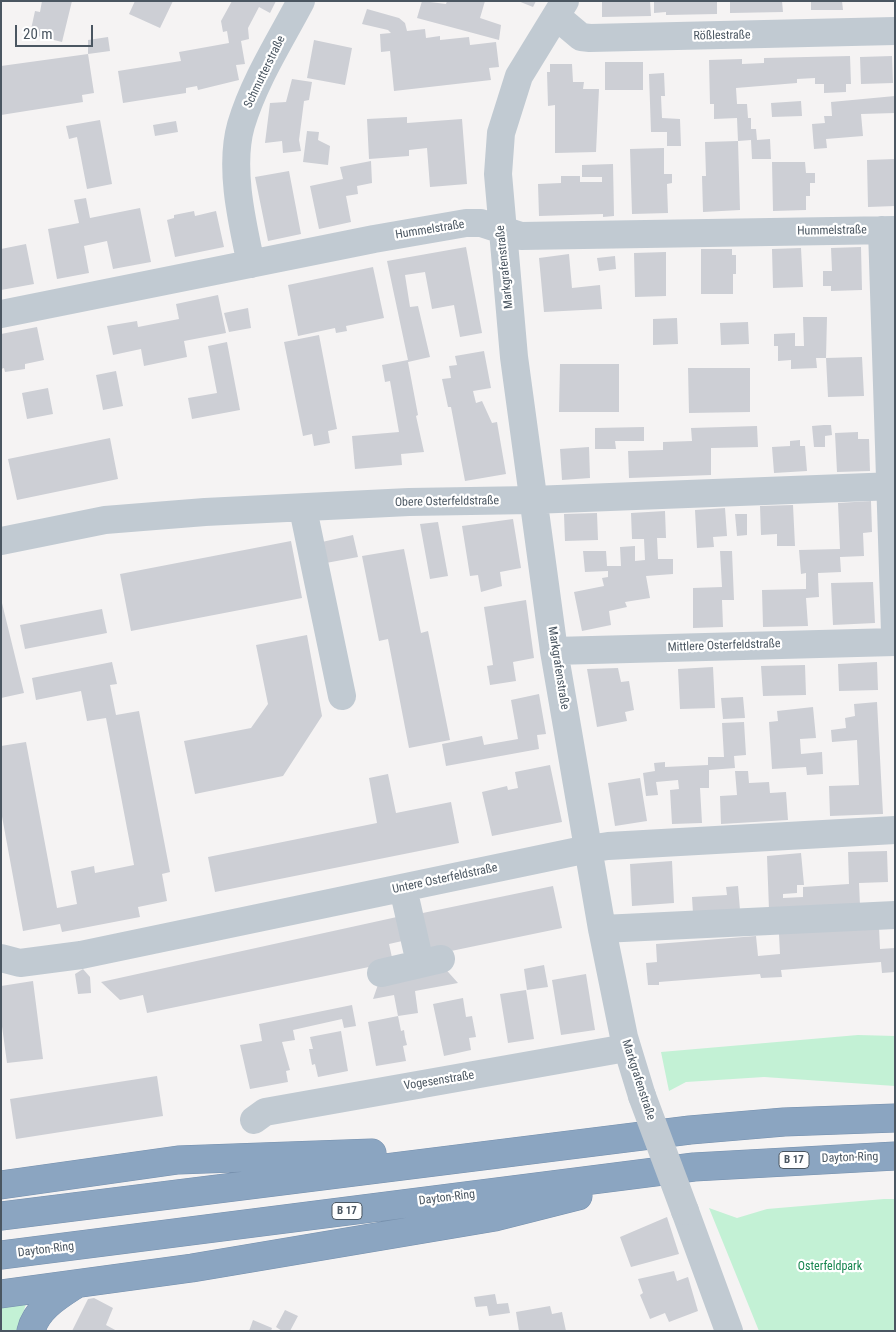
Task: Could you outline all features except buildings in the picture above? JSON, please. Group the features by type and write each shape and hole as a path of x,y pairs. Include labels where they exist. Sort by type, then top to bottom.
{"highway":[{"path":"1,1216 541,1147 690,1130 784,1122 895,1118"},
{"path":"1,1185 178,1160 541,1147"},
{"name":"Dayton-Ring","path":"1,1255 694,1168 895,1156"},
{"path":"1,1294 192,1268 496,1217 694,1168"},
{"path":"30,1331 38,1314 47,1305 77,1284"}],"street":[{"name":"Schmutterstraße","path":"251,264 238,199 237,164 241,127 254,90 301,1"},
{"name":"Rößlestraße","path":"560,9 581,37 590,38 895,31"},
{"name":"Markgrafenstraße","path":"560,9 538,41 519,76 501,133 497,163 502,231 532,500 554,651 602,929 626,1048 729,1331"},
{"name":"Hummelstraße","path":"1,314 374,239 466,223 481,223 521,236 889,230"},
{"path":"889,230 895,632"},
{"name":"Obere Osterfeldstraße","path":"1,540 105,520 205,512 303,509 409,502 532,500 892,486"},
{"path":"303,509 342,696"},
{"name":"Mittlere Osterfeldstraße","path":"554,651 895,642"},
{"name":"Untere Osterfeldstraße","path":"1,958 20,963 81,955 608,846 895,830"},
{"path":"381,973 430,961 403,888"},
{"path":"602,929 895,915"},
{"name":"Vogesenstraße","path":"254,1120 265,1112 626,1048"}],"green space":[{"path":"858,1035 895,1036 895,1086 764,1077 686,1082 669,1091 661,1052"},
{"name":"Osterfeldpark","path":"895,1199 895,1331 759,1331 709,1208 737,1218 767,1209"},
{"path":"26,1304 17,1331 1,1331 1,1305"}]}
